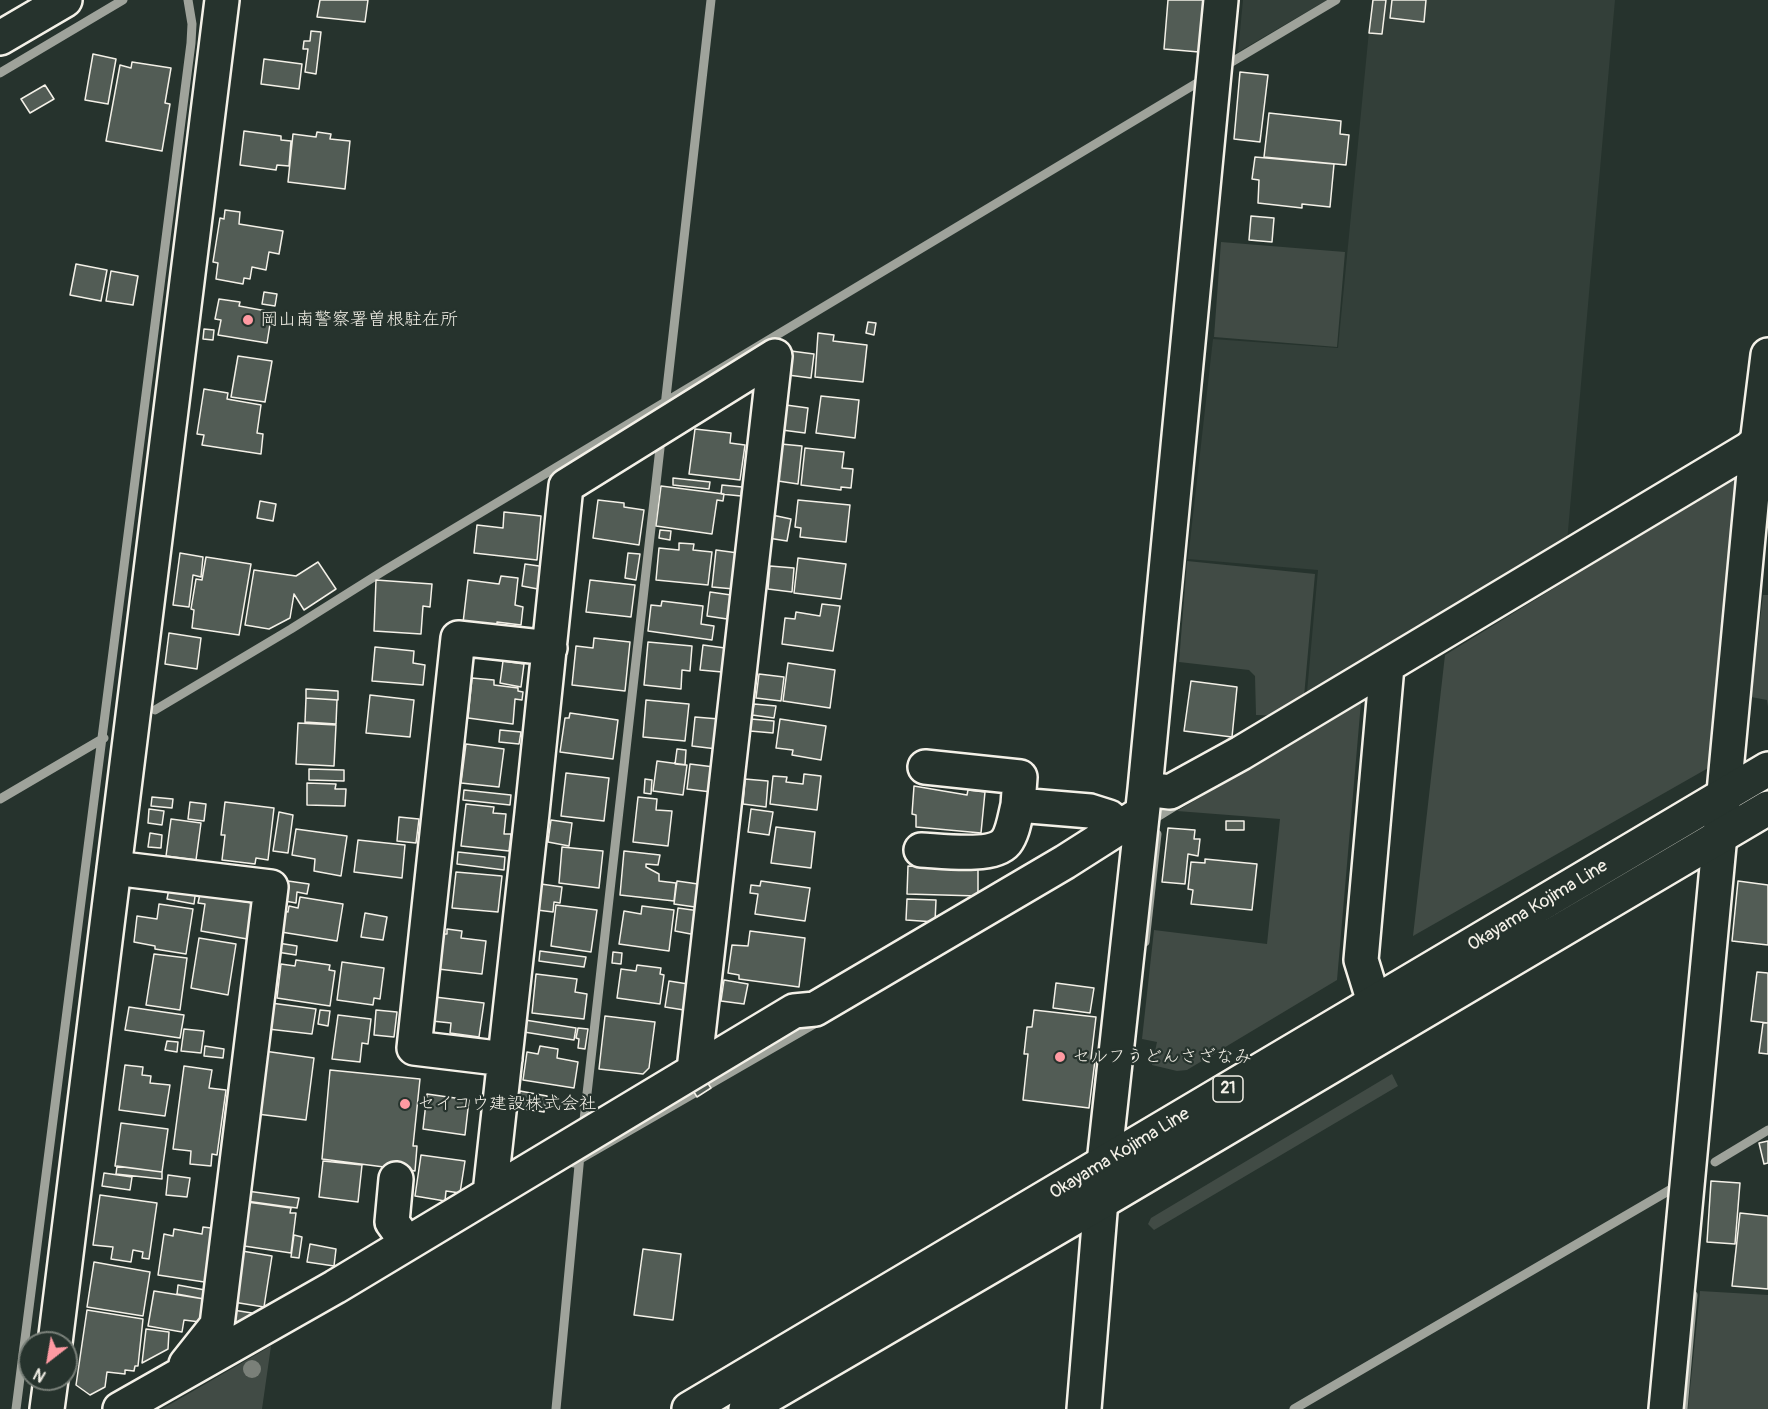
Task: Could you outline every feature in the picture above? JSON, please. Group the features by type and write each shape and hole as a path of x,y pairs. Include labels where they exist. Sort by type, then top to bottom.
{"street":[{"path":"0,38 65,0"},
{"path":"56,1331 222,0"},
{"path":"1084,1409 1104,1163 1146,802 1221,0"},
{"path":"1666,1409 1723,796 1768,355"},
{"path":"490,1193 566,486 775,356 694,1070"},
{"path":"1018,805 1090,811 1110,817 1146,802 1386,678 1749,449 1760,446"},
{"path":"505,1059 414,1048 458,638 550,648"},
{"path":"1384,1036 1361,960 1386,678"},
{"path":"921,850 989,852 1005,844 1010,835 1018,805 1020,777 925,767"},
{"name":"Okayama Kojima Line","path":"689,1409 1768,769"},
{"path":"120,1409 335,1287 794,1011 815,1009 1065,862 1146,802"},
{"name":"Okayama Kojima Line","path":"746,1409 1384,1036 1768,808"},
{"path":"114,868 271,887 217,1325 175,1377"},
{"path":"396,1179 392,1222 407,1243"},
{"path":"47,1409 49,1391"}],"shaded area":[{"path":"1243,0 1327,0 1238,52"},
{"path":"1372,0 1615,0 1567,542 1306,703 1318,570 1188,559 1213,339 1338,348"},
{"path":"1221,242 1345,252 1337,347 1214,337"},
{"path":"1744,472 1717,763 1413,936 1445,655"},
{"path":"1187,561 1315,574 1303,708 1288,716 1256,715 1255,676 1249,670 1179,662"},
{"path":"1763,595 1768,595 1768,707 1767,700 1751,697"},
{"path":"1361,702 1337,980 1187,1070 1177,1071 1152,1065 1157,1042 1142,1039 1154,930 1267,944 1280,819 1177,811"},
{"path":"1392,1074 1398,1086 1154,1230 1148,1224 1151,1218"},
{"path":"1700,1291 1768,1295 1768,1409 1688,1409"},
{"path":"271,1346 262,1409 162,1409"}],"building":[{"path":"320,0 368,0 365,22 317,17"},
{"path":"1168,0 1204,0 1199,52 1164,49"},
{"path":"1373,0 1386,0 1382,34 1369,33"},
{"path":"1392,0 1426,0 1424,22 1390,18"},
{"path":"311,31 321,32 316,74 305,72 308,49 303,49 304,41 310,41"},
{"path":"93,54 116,59 108,104 85,100"},
{"path":"264,59 302,64 299,89 261,84"},
{"path":"132,62 171,68 165,103 170,104 162,151 106,141 120,65 131,68"},
{"path":"1240,72 1268,75 1260,142 1234,139"},
{"path":"45,85 54,99 30,113 21,99"},
{"path":"1269,113 1341,121 1340,134 1349,135 1346,165 1264,157"},
{"path":"244,131 281,136 281,140 291,141 289,166 277,165 276,170 240,165"},
{"path":"317,132 331,134 330,139 350,141 345,189 288,182 293,134 316,137"},
{"path":"1255,157 1334,164 1330,207 1302,204 1302,208 1258,203 1259,180 1252,179"},
{"path":"225,210 240,212 239,224 283,231 279,254 269,252 266,270 252,267 250,279 244,278 243,284 216,279 218,263 213,262 220,218 224,219"},
{"path":"1251,216 1274,218 1272,242 1249,240"},
{"path":"76,264 107,270 101,301 70,295"},
{"path":"111,271 138,276 133,305 106,301"},
{"path":"264,292 277,294 275,306 262,304"},
{"path":"219,299 240,302 239,306 272,312 267,343 218,335 221,320 215,319"},
{"path":"868,322 876,323 874,335 866,333"},
{"path":"204,329 214,330 213,340 203,339"},
{"path":"818,333 834,335 833,341 867,345 863,382 815,377"},
{"path":"791,351 814,354 811,378 788,375"},
{"path":"238,356 272,361 265,402 231,397"},
{"path":"204,389 228,393 227,399 261,405 257,433 263,434 261,454 202,445 204,435 197,434"},
{"path":"821,396 859,400 855,438 816,433"},
{"path":"786,405 808,408 805,433 782,430"},
{"path":"695,429 731,433 730,443 745,445 740,480 689,474"},
{"path":"781,444 802,446 798,484 778,481"},
{"path":"805,448 844,452 842,468 853,469 851,488 841,487 841,490 801,485"},
{"path":"673,478 710,482 709,489 673,485"},
{"path":"722,485 742,487 741,496 721,494"},
{"path":"661,486 724,494 723,501 717,500 712,534 656,526"},
{"path":"598,500 624,503 624,507 644,510 639,545 593,538"},
{"path":"798,500 850,505 846,542 800,537 801,528 795,527"},
{"path":"260,501 276,504 273,521 257,518"},
{"path":"504,512 541,516 537,560 474,553 477,525 503,528"},
{"path":"772,515 791,519 787,541 768,538"},
{"path":"660,530 671,531 670,540 659,538"},
{"path":"679,543 694,544 693,550 712,552 708,585 656,580 659,548 679,550"},
{"path":"716,550 738,553 734,589 712,587"},
{"path":"180,553 203,557 201,577 193,575 189,607 173,605"},
{"path":"628,553 640,554 636,580 625,578"},
{"path":"206,557 251,564 239,635 192,628 194,610 191,609 196,579 202,580"},
{"path":"798,558 846,564 841,599 794,593"},
{"path":"318,562 336,589 304,610 294,594 290,618 269,629 245,625 254,570 296,576"},
{"path":"525,564 546,567 543,590 522,586"},
{"path":"770,566 794,568 792,592 768,589"},
{"path":"501,576 518,578 515,605 523,607 521,625 497,622 497,627 463,623 468,580 499,584"},
{"path":"376,580 432,584 430,607 423,606 421,634 374,631"},
{"path":"590,580 635,585 631,617 586,612"},
{"path":"710,592 731,595 727,619 707,616"},
{"path":"662,601 703,606 701,624 714,626 712,640 648,631 651,605 661,606"},
{"path":"822,604 840,606 833,651 782,644 785,618 795,619 796,612 820,616"},
{"path":"169,633 201,638 197,669 165,664"},
{"path":"594,638 630,642 625,691 572,685 576,646 593,648"},
{"path":"648,642 692,646 690,671 682,670 681,689 644,685"},
{"path":"703,645 725,648 722,672 700,670"},
{"path":"375,647 414,651 413,663 425,665 423,685 372,681"},
{"path":"503,661 524,664 521,687 500,683"},
{"path":"788,663 835,670 830,708 783,701"},
{"path":"759,674 784,677 781,701 756,698"},
{"path":"472,678 494,680 494,685 518,688 518,691 523,692 522,700 515,699 513,724 468,718"},
{"path":"1191,681 1237,687 1232,737 1184,731"},
{"path":"306,689 338,691 338,700 306,698"},
{"path":"370,695 414,700 410,737 366,733"},
{"path":"306,698 337,700 336,724 305,722"},
{"path":"646,700 689,704 685,741 643,737"},
{"path":"754,704 776,706 774,718 752,715"},
{"path":"570,713 618,720 613,759 560,752 565,718 569,718"},
{"path":"695,717 719,719 717,749 692,746"},
{"path":"751,719 774,721 773,733 750,731"},
{"path":"780,719 826,726 821,760 792,755 793,750 776,748"},
{"path":"298,723 336,725 334,766 296,764"},
{"path":"500,730 521,732 519,744 499,742"},
{"path":"466,744 504,749 499,787 461,783"},
{"path":"677,749 686,750 685,765 675,764"},
{"path":"657,761 687,765 683,795 653,791"},
{"path":"690,764 714,767 711,792 687,789"},
{"path":"309,769 344,770 344,781 309,780"},
{"path":"566,773 609,778 604,821 561,816"},
{"path":"804,774 821,776 817,810 770,804 773,776 787,777 786,782 803,784"},
{"path":"645,779 652,780 651,794 644,793"},
{"path":"745,779 768,781 766,807 743,804"},
{"path":"307,783 336,784 335,789 346,789 345,806 307,805"},
{"path":"914,786 967,795 968,790 985,792 981,833 916,827 916,815 912,814"},
{"path":"464,790 511,795 510,805 463,800"},
{"path":"152,797 173,799 172,808 151,806"},
{"path":"638,797 657,799 656,810 672,811 668,846 633,842"},
{"path":"190,802 206,804 204,821 188,819"},
{"path":"225,802 274,808 268,860 256,858 255,864 222,860 225,835 221,835"},
{"path":"466,804 494,807 493,813 506,814 504,834 511,834 509,851 461,846"},
{"path":"149,809 164,811 162,825 148,823"},
{"path":"751,809 773,812 769,835 748,832"},
{"path":"279,812 293,815 288,853 273,851"},
{"path":"399,817 419,819 416,843 397,841"},
{"path":"171,819 201,823 196,860 166,856"},
{"path":"551,820 572,823 569,846 548,842"},
{"path":"1226,821 1244,821 1244,830 1226,830"},
{"path":"776,827 815,832 811,868 771,863"},
{"path":"1168,828 1195,830 1194,839 1200,839 1198,856 1188,854 1185,884 1162,882"},
{"path":"296,829 347,836 341,876 314,871 315,859 292,855"},
{"path":"150,833 162,835 161,848 148,847"},
{"path":"358,840 405,845 402,878 354,872"},
{"path":"562,847 603,851 599,888 559,883"},
{"path":"624,851 660,855 658,865 646,864 646,867 659,874 659,881 676,883 674,901 620,895"},
{"path":"458,852 505,857 504,870 457,864"},
{"path":"1205,859 1257,864 1252,910 1191,904 1193,890 1188,889 1191,862 1205,863"},
{"path":"908,866 978,869 978,896 907,894"},
{"path":"456,872 502,876 498,912 452,908"},
{"path":"288,881 309,884 307,894 297,892 296,903 285,901"},
{"path":"677,881 698,884 695,907 674,904"},
{"path":"761,881 810,888 805,921 755,914 758,894 750,893 751,885 760,886"},
{"path":"1738,881 1768,885 1768,945 1732,941"},
{"path":"170,884 196,889 194,904 167,899"},
{"path":"541,884 562,887 560,903 554,902 553,912 537,910"},
{"path":"220,892 230,894 229,899 258,904 253,940 201,931 205,904 198,903 200,894 219,897"},
{"path":"300,897 343,904 337,941 281,932 285,911 288,912 289,906 298,908"},
{"path":"907,899 936,900 935,922 906,920"},
{"path":"159,904 193,909 186,954 155,949 155,946 134,942 137,916 157,919"},
{"path":"556,905 597,910 591,952 551,946"},
{"path":"642,906 674,910 669,951 619,944 624,911 641,914"},
{"path":"678,908 700,911 696,935 675,931"},
{"path":"365,913 387,917 383,940 361,937"},
{"path":"447,929 462,931 461,938 486,941 482,974 438,969 442,934 447,934"},
{"path":"750,931 805,938 799,987 739,979 739,975 728,973 732,945 748,946"},
{"path":"199,938 236,944 228,995 191,988"},
{"path":"278,943 297,946 296,955 277,952"},
{"path":"540,951 586,957 584,967 539,961"},
{"path":"613,952 622,953 621,964 612,963"},
{"path":"154,954 187,958 180,1010 146,1005"},
{"path":"296,960 330,965 329,970 335,971 330,1006 277,998 281,964 295,966"},
{"path":"342,962 384,968 380,999 374,998 373,1005 337,1000"},
{"path":"637,965 661,968 660,974 664,975 660,1004 617,998 621,969 636,971"},
{"path":"1757,972 1768,973 1768,1023 1751,1021"},
{"path":"536,974 577,979 575,992 587,994 584,1019 532,1013"},
{"path":"724,980 748,984 744,1004 721,1001"},
{"path":"669,981 688,984 684,1010 665,1007"},
{"path":"1056,983 1094,988 1090,1013 1053,1008"},
{"path":"435,997 484,1003 479,1037 450,1033 451,1023 432,1021"},
{"path":"271,1003 316,1009 312,1034 268,1029"},
{"path":"129,1007 184,1015 180,1038 125,1030"},
{"path":"320,1010 330,1011 328,1026 318,1024"},
{"path":"376,1010 397,1012 394,1037 374,1035"},
{"name":"セルフうどんさざなみ","path":"1034,1010 1096,1017 1091,1059 1095,1060 1089,1108 1023,1100 1028,1054 1024,1054 1027,1027 1032,1027"},
{"path":"338,1015 371,1019 368,1044 362,1043 360,1062 332,1059"},
{"path":"605,1016 655,1022 649,1068 643,1074 599,1069"},
{"path":"525,1020 576,1028 574,1040 524,1032"},
{"path":"1763,1023 1768,1023 1768,1054 1759,1053"},
{"path":"578,1028 588,1029 585,1049 578,1048 579,1039 576,1038"},
{"path":"184,1029 204,1031 201,1053 181,1051"},
{"path":"167,1041 178,1042 177,1052 165,1050"},
{"path":"205,1046 224,1049 223,1058 204,1056"},
{"path":"540,1046 558,1049 557,1058 578,1062 574,1088 523,1080 527,1052 538,1054"},
{"path":"264,1051 314,1058 306,1120 257,1114"},
{"path":"125,1065 143,1067 142,1075 151,1076 150,1083 170,1085 165,1116 119,1110"},
{"path":"184,1066 212,1070 209,1088 226,1090 217,1155 212,1154 211,1166 190,1164 191,1151 173,1149"},
{"path":"330,1070 420,1079 413,1146 417,1146 415,1171 322,1159"},
{"path":"705,1079 711,1088 697,1097 691,1087"},
{"path":"520,1091 547,1096 544,1112 517,1108"},
{"path":"427,1094 469,1100 465,1135 423,1129"},
{"path":"121,1123 168,1129 162,1172 115,1166"},
{"path":"1768,1141 1768,1163 1764,1164 1759,1143"},
{"path":"421,1155 465,1161 460,1193 446,1191 445,1201 415,1196"},
{"path":"323,1161 362,1165 358,1202 319,1197"},
{"path":"117,1166 162,1172 162,1179 116,1174"},
{"path":"104,1173 132,1177 130,1190 102,1186"},
{"path":"168,1175 190,1178 187,1197 166,1195"},
{"path":"1711,1181 1740,1183 1735,1244 1707,1242"},
{"path":"247,1191 299,1198 297,1208 246,1201"},
{"path":"100,1195 157,1203 149,1259 142,1258 143,1252 133,1250 131,1262 111,1259 113,1247 93,1245"},
{"path":"247,1202 291,1208 290,1213 296,1213 291,1253 244,1246 245,1234 240,1234"},
{"path":"1740,1213 1768,1216 1768,1289 1732,1286"},
{"path":"203,1227 219,1229 211,1283 158,1275 164,1234 173,1236 174,1229 202,1234"},
{"path":"294,1235 302,1237 299,1258 291,1257"},
{"path":"310,1244 336,1249 334,1266 307,1262"},
{"path":"643,1249 681,1254 673,1320 634,1315"},
{"path":"242,1251 272,1256 264,1307 233,1302"},
{"path":"94,1262 150,1272 143,1316 87,1307"},
{"path":"178,1285 205,1290 204,1299 177,1294"},
{"path":"154,1291 204,1299 200,1322 184,1320 182,1332 148,1326"},
{"path":"87,1310 143,1319 138,1366 135,1366 134,1371 125,1370 125,1374 107,1372 105,1387 90,1395 78,1386"},
{"path":"233,1310 252,1313 251,1318 231,1327"},
{"path":"146,1329 169,1332 168,1349 142,1363"}],"waterway":[{"path":"0,73 123,0"},
{"path":"16,1409 191,43 192,24 188,0"},
{"path":"665,406 711,0"},
{"path":"1225,66 1336,0"},
{"path":"155,710 1202,80"},
{"path":"583,1129 660,448"},
{"path":"0,799 104,738"},
{"path":"1154,819 1180,803"},
{"path":"1145,942 1157,834"},
{"path":"573,1163 821,1020"},
{"path":"1715,1162 1768,1130"},
{"path":"556,1409 580,1155"},
{"path":"1294,1409 1675,1187"},
{"path":"1683,1409 1693,1295"}],"place":[{"name":"岡山南警察署曽根駐在所","path":"248,320"},
{"name":"セルフうどんさざなみ","path":"1060,1057"},
{"name":"セイコウ建設株式会社","path":"405,1104"}]}
